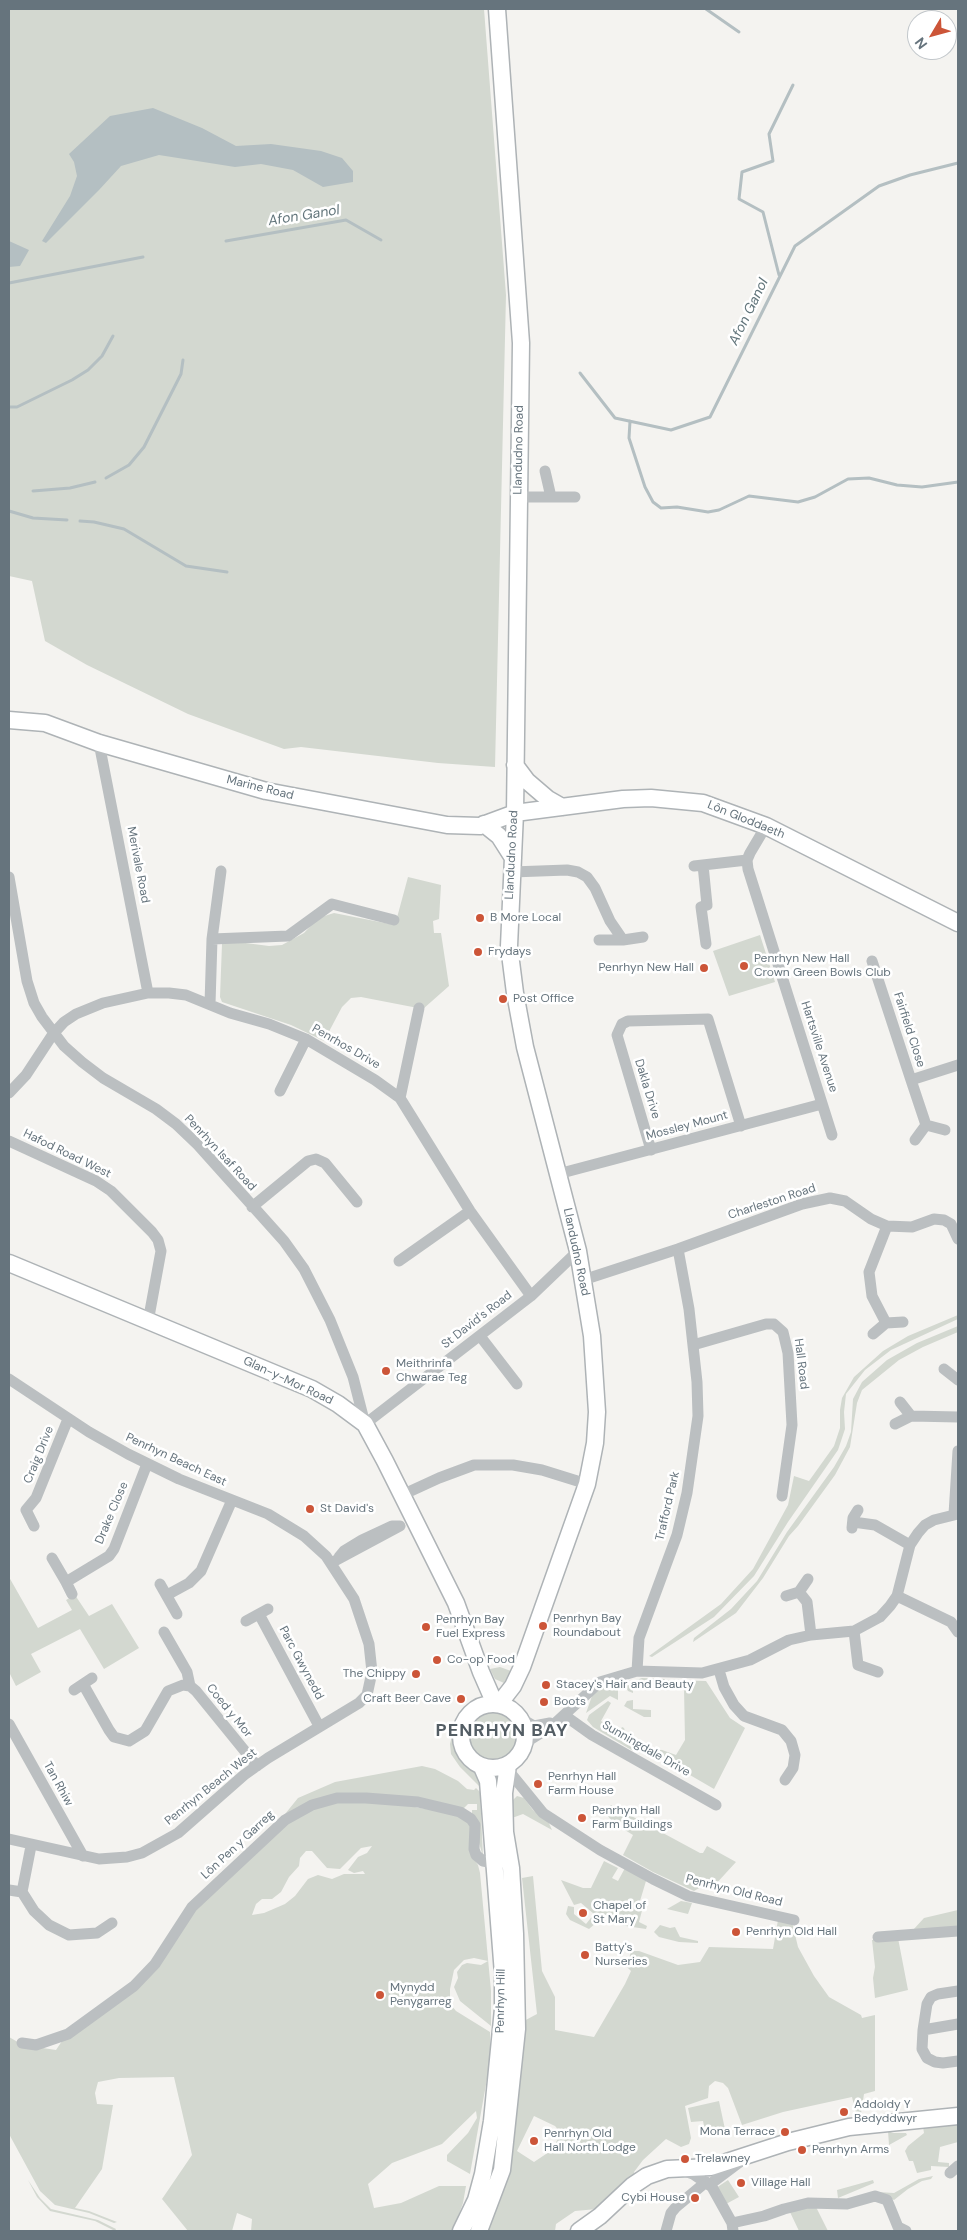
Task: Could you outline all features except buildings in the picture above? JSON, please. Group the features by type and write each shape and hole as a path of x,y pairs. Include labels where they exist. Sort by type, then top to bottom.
{"main road":[{"name":"Llandudno Road","path":"497,9 521,343 515,814 509,946 525,1048 578,1251 592,1336 597,1412 595,1443 587,1484 517,1679 513,1706 519,1716"},
{"name":"Marine Road","path":"9,720 45,723 100,743 266,791 447,825 484,824 515,814"},
{"path":"515,765 527,781 548,799 562,807"},
{"name":"Lôn Gloddaeth","path":"515,814 623,799 679,799 703,803 766,826 958,923"},
{"path":"484,824 499,836 512,865"},
{"name":"Glan-y-Mor Road","path":"9,1263 312,1389 338,1404 365,1424 402,1495 407,1523 456,1603 481,1672"},
{"path":"481,1672 497,1704 519,1716 526,1736 524,1746 516,1760 508,1768 482,1767 468,1756 463,1747 461,1735 464,1721 476,1709 481,1690 481,1672"},
{"name":"Llandudno Road","path":"497,1704 517,1679"},
{"path":"476,1709 497,1704"},
{"name":"Penrhyn Hill","path":"461,2231 476,2200 483,2174 492,2121 499,2058 503,1974 488,1781 482,1767"},
{"name":"Penrhyn Hill","path":"479,2231 502,2170 517,2029 516,1934 511,1868 505,1832 504,1793 508,1768"},
{"path":"579,2231 600,2216 632,2186 647,2176 676,2168 710,2167 788,2142 849,2128 958,2116"}],"street":[{"path":"545,471 551,497"},
{"path":"519,497 575,497"},
{"name":"Merivale Road","path":"100,743 148,993"},
{"path":"706,944 701,906 707,905 698,866 747,860 766,826"},
{"name":"Hartsville Avenue","path":"747,860 748,869 832,1135"},
{"path":"512,865 567,870 578,872 587,877 595,888 610,921 623,940"},
{"path":"210,1004 212,939 221,872"},
{"name":"Penrhyn Isaf Road","path":"9,877 27,981 34,1003 53,1034 82,1062 103,1078 156,1109 176,1124 198,1145 284,1241 318,1293 353,1377 365,1424"},
{"path":"212,939 288,936 332,904 394,920"},
{"path":"599,940 623,940 643,937"},
{"name":"Fairfield Close","path":"872,961 926,1125"},
{"name":"Penrhos Drive","path":"9,1093 26,1075 53,1034 64,1022 89,1007 148,993 169,993 186,996 306,1039 375,1080 400,1098 470,1211 531,1296"},
{"path":"400,1098 419,1008"},
{"name":"Dakla Drive","path":"651,1150 617,1036 622,1024 628,1021 708,1019 740,1126"},
{"path":"280,1090 306,1039"},
{"name":"Fairfield Close","path":"911,1080 958,1065"},
{"name":"Mossley Mount","path":"558,1174 822,1104"},
{"path":"915,1140 926,1125 945,1130"},
{"name":"Hafod Road West","path":"9,1141 96,1181 110,1191 152,1232 158,1240 161,1251 148,1322"},
{"path":"252,1207 308,1161 316,1159 325,1164 356,1196"},
{"name":"Charleston Road","path":"583,1280 678,1249 802,1204 830,1198 846,1200 871,1219 886,1226 912,1227 934,1219 944,1220 951,1224 958,1239"},
{"path":"399,1261 470,1211"},
{"path":"886,1226 869,1272 872,1296 886,1323"},
{"name":"Trafford Park","path":"637,1671 639,1638 677,1535 687,1493 698,1416 693,1346 685,1280 678,1249"},
{"name":"St David's Road","path":"365,1424 531,1296 578,1251"},
{"path":"873,1334 886,1323 903,1322"},
{"name":"Hall Road","path":"693,1346 766,1324 774,1324 783,1332 788,1353 792,1425 782,1496"},
{"path":"480,1336 517,1384"},
{"path":"944,1369 958,1380"},
{"name":"Penrhyn Beach East","path":"9,1379 68,1419 148,1464 286,1524 335,1560"},
{"path":"900,1402 911,1416"},
{"path":"895,1424 911,1416 958,1417"},
{"name":"Craig Drive","path":"34,1526 23,1505 36,1498 68,1419"},
{"path":"524,1746 561,1717 600,1682 637,1671 686,1674 719,1670 750,1660 789,1640 812,1634 854,1632 880,1617 897,1596 910,1545 925,1525 956,1514 958,1451"},
{"name":"Drake Close","path":"66,1582 101,1563 114,1549 148,1464"},
{"path":"402,1495 474,1465 512,1465 542,1470 587,1484"},
{"path":"166,1595 189,1583 202,1571 232,1500"},
{"path":"858,1510 853,1526 875,1525 910,1545"},
{"path":"335,1560 344,1551 362,1540 392,1526 407,1523"},
{"path":"52,1558 72,1594"},
{"name":"Penrhyn Beach West","path":"9,1840 82,1856 112,1859 135,1856 178,1833 256,1766 319,1726 360,1703 367,1695 372,1672 370,1649 354,1599 335,1560"},
{"path":"786,1596 799,1592 808,1579"},
{"path":"160,1584 177,1614"},
{"path":"799,1592 807,1602 812,1634"},
{"path":"897,1596 951,1622 958,1632"},
{"name":"Parc Gwynedd","path":"246,1621 263,1611 319,1726"},
{"name":"Coed y Mor","path":"164,1632 175,1641 187,1672 190,1686 256,1766"},
{"path":"854,1632 854,1669 878,1672"},
{"path":"719,1670 724,1687 734,1705 744,1716 782,1730 791,1742 795,1755 793,1768 785,1780"},
{"name":"Coed y Mor","path":"83,1684 109,1730 114,1736 130,1741 145,1731 168,1691 175,1687 190,1686"},
{"path":"519,1716 529,1725 538,1726 561,1717"},
{"name":"Sunningdale Drive","path":"561,1717 716,1805"},
{"name":"Tan Rhiw","path":"9,1724 82,1856"},
{"name":"Penrhyn Old Road","path":"508,1768 534,1804 559,1825 600,1850 688,1896 794,1920"},
{"path":"504,1793 512,1788 521,1786"},
{"name":"Lôn Pen y Garreg","path":"22,2043 36,2045 68,2034 134,1986 155,1964 192,1906 285,1820 312,1805 337,1798 366,1798 418,1802 460,1812 471,1819 474,1825 474,1849 476,1855 483,1861 494,1863"},
{"path":"31,1846 22,1892 34,1912 49,1925 68,1935 89,1940 112,1923"},
{"path":"9,1890 22,1892"},
{"path":"878,1937 958,1931"},
{"path":"958,1991 938,1994 931,1998 927,2004 922,2030 922,2049 927,2058 943,2063 958,2061"},
{"path":"922,2030 958,2024"},
{"path":"666,2231 671,2213 676,2207 746,2156"},
{"path":"676,2168 708,2183 733,2228 784,2209 808,2204 847,2204 876,2196 887,2200 898,2227 906,2231"}],"shaded area":[{"path":"9,9 484,9 506,295 495,767 438,763 301,747 284,749 188,714 87,665 45,641 32,581 9,576"},
{"path":"153,108 202,128 236,146 271,144 321,151 342,158 353,171 353,182 323,187 293,170 261,164 235,167 159,155 121,166 46,243 42,241 70,196 77,176 74,162 69,154 110,116"},
{"path":"9,241 29,250 20,266 9,267"},
{"path":"408,877 441,885 439,919 433,921 434,933 441,933 449,986 423,1009 361,997 351,998 342,1007 324,1041 291,1025 222,1002 220,997 222,944 230,941 269,946 282,945 304,933 318,918 334,913 395,925"},
{"name":"Penrhyn New Hall Crown Green Bowls Club","path":"760,935 775,982 729,996 713,951"},
{"path":"958,1315 958,1319 891,1350 865,1370 846,1394 845,1429 838,1450 788,1522 754,1576 714,1617 652,1657 649,1656 721,1604 753,1569 788,1505 794,1476 809,1481 834,1446 840,1428 842,1398 854,1377 883,1351 908,1336"},
{"path":"958,1326 958,1332 899,1360 862,1390 857,1403 850,1447 835,1475 789,1536 763,1578 736,1613 693,1642 694,1638 731,1609 757,1581 787,1532 834,1467 846,1446 851,1432 853,1399 862,1382 887,1360 917,1343"},
{"path":"9,1577 38,1628 72,1610 66,1600 75,1595 89,1616 112,1604 139,1648 104,1669 80,1629 31,1654 41,1672 16,1686 9,1672"},
{"path":"500,1667 511,1671 504,1683 495,1679 490,1669"},
{"path":"642,1678 665,1679 665,1687 633,1687 633,1693 628,1691 626,1687 628,1683"},
{"path":"668,1680 706,1681 730,1718 745,1728 714,1789 652,1753 639,1749 633,1751 593,1727 587,1720 589,1715 608,1701 611,1703 601,1721 619,1732 622,1727 624,1728 626,1734 654,1749 676,1755 685,1740 684,1688 668,1688"},
{"path":"614,1684 618,1687 618,1700 610,1696 586,1713 592,1696 601,1688"},
{"path":"633,1700 633,1709 651,1710 651,1717 644,1717 624,1706 627,1701"},
{"path":"489,1711 499,1711 512,1718 519,1731 519,1741 512,1754 499,1761 489,1761 480,1757 473,1750 469,1741 469,1731 473,1722 480,1715"},
{"path":"456,1719 455,1737 458,1750 479,1777 482,1789 460,1767 451,1754 450,1744"},
{"path":"422,1766 435,1769 458,1781 467,1789 474,1790 476,1788 480,1792 483,1857 472,1817 472,1810 477,1810 477,1804 468,1804 463,1809 343,1795 281,1819 298,1798 335,1782"},
{"path":"517,1796 524,1798 533,1810 548,1821 552,1830 523,1814 512,1818 512,1801"},
{"path":"334,1802 391,1803 456,1814 470,1824 473,1858 478,1865 480,1873 491,1991 491,2026 460,2001 454,1987 458,1978 457,1972 462,1965 467,1963 481,1965 488,1961 474,1958 464,1960 454,1970 450,1989 450,2004 456,2011 490,2032 490,2062 470,2174 447,2161 447,2155 468,2133 477,2118 476,2111 442,2144 392,2163 368,2184 374,2208 401,2203 439,2186 466,2186 463,2203 454,2228 451,2231 251,2231 252,2219 237,2213 232,2231 188,2231 162,2199 192,2155 174,2077 119,2078 98,2082 95,2093 97,2104 113,2105 102,2169 75,2208 89,2211 117,2222 114,2223 89,2213 55,2205 40,2191 9,2134 9,2037 23,2045 56,2050 62,2041 134,1989 190,1914 274,1834 304,1812","holes":["372,1846 367,1853 358,1857 348,1870 354,1873 363,1871 365,1874 344,1874 332,1879 318,1875 308,1879 295,1896 285,1904 264,1913 252,1915 256,1904 262,1899 272,1899 281,1892 289,1877 299,1866 300,1858 306,1851 312,1851 327,1868 340,1869 361,1848"]},
{"path":"611,1805 700,1853 703,1853 707,1846 736,1862 714,1886 701,1887 694,1891 653,1872 623,1855 633,1835 615,1824 603,1811"},
{"path":"604,1861 618,1868 612,1878 618,1881 625,1868 646,1881 640,1901 644,1903 639,1922 647,1926 646,1929 606,1923 598,1917 597,1922 589,1929 570,1920 566,1914 568,1906 574,1907 574,1914 586,1924 594,1914 581,1903 574,1905 561,1880 583,1888 591,1888"},
{"path":"533,1876 542,1971 555,1997 555,2030 594,2037 631,1971 627,1967 631,1951 639,1951 678,1965 700,1962 709,1947 773,1949 778,1920 792,1922 798,1947 814,1976 829,1997 861,2015 862,2018 875,2015 875,2091 864,2094 860,2120 858,2121 852,2097 783,2112 742,2125 728,2088 723,2083 715,2081 709,2086 708,2098 685,2106 691,2138 689,2144 681,2147 666,2139 643,2160 634,2172 636,2178 597,2209 575,2211 556,2224 555,2231 484,2231 522,2022 537,2014 522,1878","holes":["534,2116 555,2126 561,2133 552,2150 534,2162 517,2151"]},
{"path":"681,1901 692,1903 688,1914 667,1909"},
{"path":"958,1910 958,1929 913,1930 924,1918"},
{"path":"660,1925 670,1928 675,1927 680,1937 698,1941 698,1943 679,1942 659,1937 654,1932"},
{"path":"898,1938 908,1990 875,1998 873,1978 875,1967 872,1940"},
{"path":"719,2101 726,2134 706,2135 703,2121 691,2122 688,2108"},
{"path":"958,2120 958,2142 940,2147 938,2162 949,2163 949,2167 931,2166 931,2170 917,2173 913,2161 909,2161 905,2151 908,2146 924,2133 923,2127"},
{"path":"888,2131 906,2133 907,2135 889,2145"},
{"path":"933,2176 931,2179 922,2181 908,2189 894,2200 878,2192 894,2193 919,2179"},
{"path":"28,2180 40,2198 51,2209 98,2220 116,2229 115,2231 95,2221 50,2211 37,2197"},
{"path":"728,2180 739,2197 726,2204 716,2188"},
{"path":"873,2180 874,2183 838,2198 837,2190"},
{"path":"815,2205 828,2231 799,2231 789,2210"}],"waterway":[{"path":"706,9 739,32"},
{"path":"779,275 763,212 739,199 742,172 773,161 769,134 793,85"},
{"name":"Afon Ganol","path":"580,373 615,418 671,430 710,417 795,246 879,186 910,175 958,163"},
{"name":"Afon Ganol","path":"226,241 346,220 381,240"},
{"name":"Afon Ganol","path":"9,283 143,257"},
{"path":"9,407 17,407 88,370 102,356 113,336"},
{"path":"106,478 129,465 144,447 181,374 183,360"},
{"path":"630,421 629,438 645,487 653,502 661,508 677,507 708,512 719,510 749,496 798,502 815,497 848,479 869,478 897,485 922,487 958,482"},
{"path":"33,491 70,488 95,482"},
{"path":"9,511 33,518 67,520"},
{"path":"80,521 94,522 124,529 186,566 227,572"}],"place":[{"name":"B More Local","path":"480,918"},
{"name":"Frydays","path":"478,952"},
{"name":"Penrhyn New Hall Crown Green Bowls Club","path":"744,966"},
{"name":"Penrhyn New Hall","path":"704,968"},
{"name":"Post Office","path":"503,999"},
{"name":"Meithrinfa Chwarae Teg","path":"386,1371"},
{"name":"St David's","path":"310,1509"},
{"name":"Penrhyn Bay Roundabout","path":"543,1626"},
{"name":"Penrhyn Bay Fuel Express","path":"426,1627"},
{"name":"Co-op Food","path":"437,1660"},
{"name":"The Chippy","path":"416,1674"},
{"name":"Stacey's Hair and Beauty","path":"546,1685"},
{"name":"Craft Beer Cave","path":"461,1699"},
{"name":"Boots","path":"544,1702"},
{"name":"Penrhyn Hall Farm House","path":"538,1784"},
{"name":"Penrhyn Hall Farm Buildings","path":"582,1818"},
{"name":"Chapel of St Mary","path":"583,1913"},
{"name":"Penrhyn Old Hall","path":"736,1932"},
{"name":"Batty's Nurseries","path":"585,1955"},
{"name":"Mynydd Penygarreg","path":"380,1995"},
{"name":"Addoldy Y Bedyddwyr","path":"844,2112"},
{"name":"Mona Terrace","path":"785,2132"},
{"name":"Penrhyn Old Hall North Lodge","path":"534,2141"},
{"name":"Penrhyn Arms","path":"802,2150"},
{"name":"Trelawney","path":"685,2159"},
{"name":"Village Hall","path":"741,2183"},
{"name":"Cybi House","path":"695,2198"}],"district":[{"name":"PENRHYN BAY","path":"502,1731"}]}
